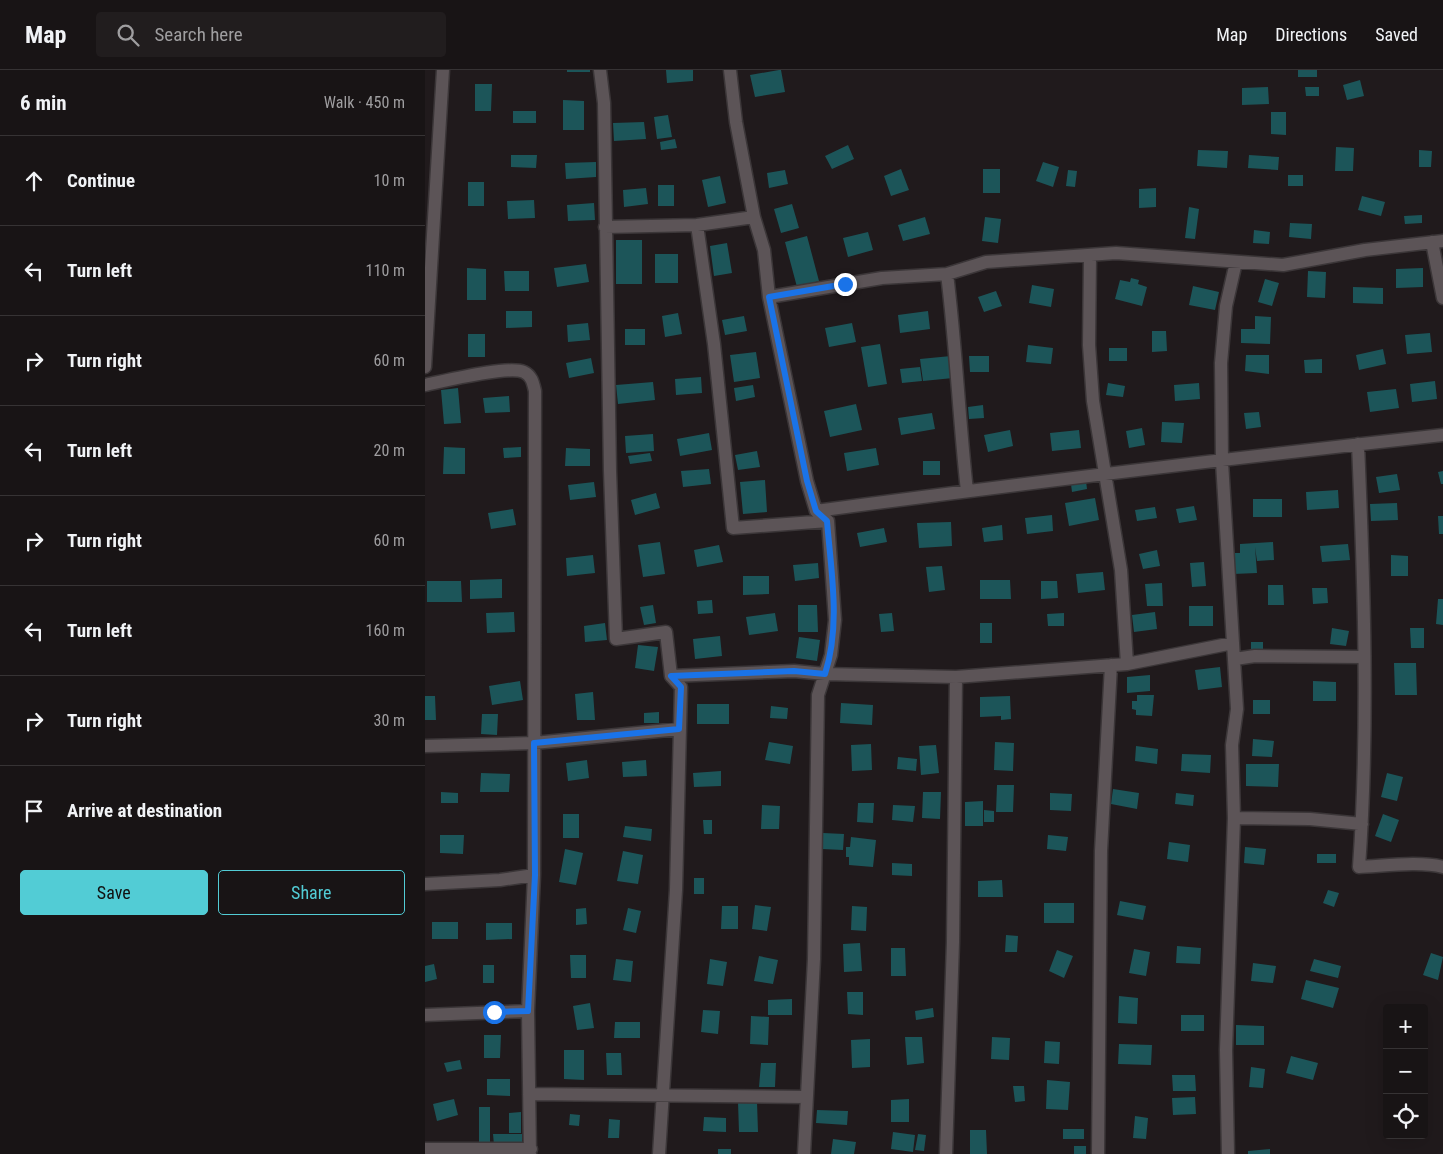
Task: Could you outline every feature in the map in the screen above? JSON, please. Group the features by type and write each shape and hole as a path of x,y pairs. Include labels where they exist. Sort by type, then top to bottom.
{"street":[{"path":"425,367 443,70"},
{"path":"600,70 604,103 605,227 615,639 666,632 671,676 681,687 675,890 659,1154"},
{"path":"730,70 736,122 754,217 764,250 769,297 807,481 816,511 827,521 835,620 831,655 818,695 814,959 805,1098 804,1154"},
{"path":"605,227 697,225 754,217"},
{"path":"697,225 714,344 733,528 827,521"},
{"path":"769,297 882,278 947,274 986,262 1046,257 1090,257 1116,253 1283,265 1365,250 1438,242 1443,298"},
{"path":"1090,257 1089,345 1093,401 1103,473 1121,570 1127,664"},
{"path":"1228,1154 1226,1050 1234,818 1231,745 1237,708 1223,462 1221,363 1226,306 1236,262"},
{"path":"947,274 956,349 958,412 967,491"},
{"path":"425,385 508,370 523,372 532,378 535,391 535,875 528,1011 531,1152 425,1149"},
{"path":"816,511 1103,473 1223,462 1443,435"},
{"path":"1358,444 1363,657 1362,824 1359,867 1419,863 1443,867"},
{"path":"671,676 794,671 825,674 956,677 1111,666 1233,643"},
{"path":"1235,660 1255,656 1363,657"},
{"path":"1098,1154 1101,850 1111,666"},
{"path":"946,1154 953,951 956,677"},
{"path":"425,746 534,743 679,729"},
{"path":"1234,818 1311,819 1362,824"},
{"path":"425,884 500,880 535,875"},
{"path":"425,1015 528,1011"},
{"path":"529,1094 805,1098"}],"building":[{"path":"567,70 590,70 590,72 567,72"},
{"path":"666,70 693,70 693,81 667,83"},
{"path":"781,70 785,92 755,97 750,75"},
{"path":"1298,70 1317,70 1317,77 1298,77"},
{"path":"1360,80 1364,96 1347,100 1343,85"},
{"path":"475,84 492,84 491,111 475,111"},
{"path":"1268,87 1269,104 1242,105 1242,88"},
{"path":"1305,87 1319,87 1319,96 1306,96"},
{"path":"563,100 584,101 584,130 563,130"},
{"path":"513,111 536,111 536,123 513,123"},
{"path":"1271,112 1286,112 1286,135 1271,134"},
{"path":"668,115 672,137 657,139 654,117"},
{"path":"644,122 646,139 614,141 613,123"},
{"path":"675,139 677,148 661,150 660,142"},
{"path":"848,145 854,159 832,169 825,156"},
{"path":"1336,147 1354,148 1353,171 1335,171"},
{"path":"1198,150 1228,151 1227,168 1197,166"},
{"path":"1419,150 1432,151 1431,167 1419,167"},
{"path":"511,155 537,155 536,168 511,167"},
{"path":"1249,155 1279,157 1278,170 1248,168"},
{"path":"596,162 596,177 566,179 565,163"},
{"path":"1043,162 1059,167 1053,187 1036,181"},
{"path":"901,169 909,190 891,196 884,176"},
{"path":"983,169 1000,169 1000,193 983,193"},
{"path":"785,170 788,184 769,188 767,173"},
{"path":"1068,170 1077,171 1075,187 1066,186"},
{"path":"1288,175 1303,175 1303,186 1288,186"},
{"path":"720,176 726,203 708,207 702,180"},
{"path":"468,182 484,182 484,206 468,206"},
{"path":"658,185 674,185 674,206 658,206"},
{"path":"646,188 648,204 624,207 623,190"},
{"path":"1156,188 1156,207 1139,208 1139,189"},
{"path":"1362,196 1385,202 1381,216 1358,210"},
{"path":"534,200 535,218 508,219 507,201"},
{"path":"594,203 595,220 568,221 567,205"},
{"path":"792,204 799,228 781,233 774,209"},
{"path":"1189,207 1199,209 1195,239 1185,238"},
{"path":"1422,215 1422,223 1405,224 1404,216"},
{"path":"925,217 930,234 903,241 898,225"},
{"path":"985,217 1001,219 998,243 982,241"},
{"path":"1290,223 1312,224 1311,239 1289,237"},
{"path":"1254,230 1270,232 1269,244 1253,243"},
{"path":"868,232 873,250 848,257 843,238"},
{"path":"807,236 819,281 797,287 785,242"},
{"path":"616,240 642,240 642,284 616,284"},
{"path":"727,243 732,273 714,276 710,246"},
{"path":"655,254 678,254 678,283 655,283"},
{"path":"586,264 589,282 557,287 554,268"},
{"path":"467,268 486,269 486,300 467,300"},
{"path":"1423,268 1423,287 1396,288 1396,269"},
{"path":"504,271 529,271 529,291 505,291"},
{"path":"1308,271 1326,272 1325,298 1307,297"},
{"path":"1131,278 1139,280 1138,284 1147,287 1142,306 1115,299 1120,280 1130,282"},
{"path":"1265,279 1279,283 1272,306 1258,302"},
{"path":"1032,285 1054,289 1051,307 1029,303"},
{"path":"1193,286 1219,292 1215,310 1189,305"},
{"path":"1353,287 1383,288 1383,304 1353,303"},
{"path":"996,291 1002,306 984,312 978,297"},
{"path":"506,311 532,311 532,327 506,328"},
{"path":"928,311 930,329 900,333 898,315"},
{"path":"678,313 682,334 665,337 662,316"},
{"path":"744,316 747,331 725,335 722,320"},
{"path":"1255,316 1271,317 1270,344 1241,343 1241,329 1255,329"},
{"path":"588,323 590,340 568,342 567,325"},
{"path":"852,323 856,342 829,347 825,328"},
{"path":"625,329 645,329 645,345 625,345"},
{"path":"1152,331 1166,331 1167,351 1152,352"},
{"path":"1430,333 1432,352 1407,354 1405,335"},
{"path":"468,334 485,334 485,357 468,357"},
{"path":"880,344 887,384 868,387 861,347"},
{"path":"1028,345 1053,348 1051,364 1026,362"},
{"path":"1109,348 1127,348 1127,361 1109,361"},
{"path":"1383,349 1386,364 1359,370 1356,355"},
{"path":"756,352 760,378 734,382 730,355"},
{"path":"1246,355 1269,355 1269,374 1245,371"},
{"path":"951,356 953,378 923,381 920,359"},
{"path":"969,356 989,356 989,372 970,372"},
{"path":"591,358 594,373 569,378 566,363"},
{"path":"1322,359 1322,373 1305,373 1304,360"},
{"path":"920,367 922,381 902,383 900,369"},
{"path":"701,377 702,393 676,395 675,379"},
{"path":"1435,381 1437,399 1412,402 1410,384"},
{"path":"653,382 655,400 618,404 616,385"},
{"path":"1108,383 1125,386 1123,397 1106,395"},
{"path":"1199,383 1200,399 1175,401 1174,385"},
{"path":"753,385 755,397 736,401 734,388"},
{"path":"458,388 461,423 444,424 441,390"},
{"path":"1396,389 1399,408 1370,412 1367,392"},
{"path":"509,396 510,412 485,413 483,398"},
{"path":"856,404 862,430 830,437 824,411"},
{"path":"983,405 984,418 969,419 968,407"},
{"path":"1259,412 1261,427 1246,429 1244,413"},
{"path":"932,413 935,429 901,435 898,418"},
{"path":"1162,422 1184,423 1182,443 1161,442"},
{"path":"1142,428 1145,445 1129,448 1126,431"},
{"path":"1010,430 1013,446 988,452 984,435"},
{"path":"1079,430 1081,448 1052,451 1050,433"},
{"path":"709,433 712,450 680,456 677,439"},
{"path":"653,434 654,451 626,453 625,436"},
{"path":"444,447 465,448 465,474 443,474"},
{"path":"521,447 521,457 504,458 503,448"},
{"path":"566,448 590,449 590,466 565,466"},
{"path":"876,448 879,465 847,471 844,453"},
{"path":"757,451 760,467 738,470 735,455"},
{"path":"650,453 652,461 630,464 628,456"},
{"path":"923,461 940,461 940,475 923,475"},
{"path":"709,469 711,484 683,487 681,471"},
{"path":"1443,471 1443,484 1441,484 1438,472"},
{"path":"1397,474 1400,490 1379,493 1376,477"},
{"path":"765,480 767,512 743,514 740,482"},
{"path":"1086,481 1087,489 1072,492 1071,484"},
{"path":"594,482 596,497 570,500 568,485"},
{"path":"1338,490 1339,508 1307,510 1306,492"},
{"path":"656,493 660,508 635,515 631,500"},
{"path":"1095,498 1099,520 1069,526 1065,503"},
{"path":"1253,499 1282,499 1282,517 1253,517"},
{"path":"1397,503 1398,520 1371,521 1370,504"},
{"path":"1194,506 1197,520 1179,523 1176,509"},
{"path":"1155,507 1157,518 1137,521 1135,510"},
{"path":"513,509 516,525 491,529 488,513"},
{"path":"1052,515 1053,531 1027,534 1025,518"},
{"path":"1438,516 1443,516 1443,534 1439,534"},
{"path":"951,522 952,546 919,548 917,523"},
{"path":"1002,525 1003,540 984,542 982,528"},
{"path":"884,528 887,542 860,547 857,533"},
{"path":"660,542 665,574 643,577 638,545"},
{"path":"1273,542 1274,560 1257,561 1255,547 1257,573 1233,574 1232,553 1240,553 1240,544"},
{"path":"1348,544 1350,560 1322,562 1320,546"},
{"path":"719,545 723,562 697,567 694,550"},
{"path":"1157,550 1160,566 1143,569 1139,554"},
{"path":"593,555 595,573 567,576 566,558"},
{"path":"1391,555 1408,556 1408,576 1391,576"},
{"path":"1204,562 1206,586 1192,587 1190,563"},
{"path":"818,563 819,578 795,581 793,565"},
{"path":"942,566 945,590 929,592 926,567"},
{"path":"1103,572 1105,590 1078,593 1076,574"},
{"path":"743,576 769,576 769,594 743,595"},
{"path":"502,579 502,598 470,599 470,580"},
{"path":"980,580 1010,580 1011,599 980,599"},
{"path":"427,581 461,581 462,602 427,602"},
{"path":"1041,581 1057,581 1058,598 1041,599"},
{"path":"1162,583 1163,606 1147,606 1145,584"},
{"path":"1268,585 1283,585 1284,605 1268,605"},
{"path":"1312,588 1327,588 1328,603 1313,604"},
{"path":"1438,599 1443,599 1443,625 1436,624"},
{"path":"712,600 713,613 698,614 697,601"},
{"path":"653,605 656,623 644,625 640,607"},
{"path":"798,605 817,605 818,632 798,632"},
{"path":"1189,606 1213,606 1213,626 1189,626"},
{"path":"514,612 515,632 487,633 486,613"},
{"path":"1155,612 1157,629 1134,632 1132,615"},
{"path":"775,613 778,631 749,635 746,617"},
{"path":"892,613 894,631 881,632 879,614"},
{"path":"1064,613 1064,626 1048,626 1047,614"},
{"path":"605,623 607,640 585,642 584,626"},
{"path":"980,623 992,623 992,643 980,643"},
{"path":"1332,628 1349,631 1346,646 1330,644"},
{"path":"1410,628 1424,628 1424,648 1411,648"},
{"path":"720,636 722,656 695,659 693,639"},
{"path":"799,637 820,640 817,661 796,658"},
{"path":"1251,642 1263,642 1263,654 1251,654"},
{"path":"638,645 658,647 654,671 635,668"},
{"path":"1394,663 1416,663 1417,695 1395,695"},
{"path":"1220,667 1222,687 1198,690 1195,670"},
{"path":"1150,675 1150,691 1127,693 1127,677"},
{"path":"520,681 523,700 492,705 489,686"},
{"path":"1313,681 1336,682 1336,701 1313,701"},
{"path":"593,692 595,720 577,720 575,694"},
{"path":"1137,695 1154,695 1152,716 1136,715 1136,710 1132,709 1132,701 1137,701"},
{"path":"425,696 435,696 436,720 425,720"},
{"path":"1010,696 1011,719 1001,720 1001,716 980,717 980,697"},
{"path":"1253,700 1270,700 1270,714 1253,714"},
{"path":"841,703 873,705 872,725 840,723"},
{"path":"697,704 729,704 729,724 697,724"},
{"path":"771,706 788,708 787,719 770,718"},
{"path":"659,712 659,723 644,723 644,713"},
{"path":"482,714 498,714 497,735 481,734"},
{"path":"1253,739 1274,741 1272,757 1252,756"},
{"path":"769,742 793,746 790,764 765,760"},
{"path":"995,742 1014,743 1013,771 994,770"},
{"path":"871,744 872,770 852,771 851,745"},
{"path":"936,745 939,773 921,775 919,746"},
{"path":"1136,746 1158,749 1157,764 1135,761"},
{"path":"1182,754 1211,755 1210,773 1181,771"},
{"path":"898,757 917,759 916,771 897,769"},
{"path":"587,760 589,778 568,781 566,763"},
{"path":"646,760 647,776 623,777 622,762"},
{"path":"1246,764 1279,764 1278,787 1246,786"},
{"path":"721,771 721,786 694,787 693,773"},
{"path":"481,773 510,774 509,792 480,792"},
{"path":"1387,773 1403,777 1397,801 1381,797"},
{"path":"997,785 1014,785 1013,812 996,812"},
{"path":"1113,789 1139,793 1137,809 1111,804"},
{"path":"441,792 458,793 458,803 441,803"},
{"path":"923,792 941,792 940,819 922,818"},
{"path":"1050,793 1072,794 1071,811 1050,810"},
{"path":"1176,793 1194,795 1193,806 1175,804"},
{"path":"983,801 983,826 965,826 965,802"},
{"path":"858,803 874,803 873,823 857,822"},
{"path":"762,805 780,806 779,829 761,829"},
{"path":"893,805 915,806 913,822 892,820"},
{"path":"984,810 994,811 994,822 984,822"},
{"path":"563,814 579,814 579,838 563,838"},
{"path":"1383,814 1399,820 1391,842 1375,836"},
{"path":"703,820 712,820 712,834 704,834"},
{"path":"625,826 652,829 651,841 623,837"},
{"path":"823,833 844,834 843,850 822,849"},
{"path":"440,835 464,835 463,854 440,853"},
{"path":"1048,835 1068,837 1066,851 1047,849"},
{"path":"851,837 876,840 873,867 849,865 849,857 846,857 846,847 850,847"},
{"path":"1169,842 1190,845 1188,862 1167,859"},
{"path":"1245,847 1266,849 1264,865 1244,863"},
{"path":"565,849 583,853 576,885 559,882"},
{"path":"623,851 643,855 638,884 617,881"},
{"path":"1317,854 1336,854 1336,863 1317,863"},
{"path":"892,863 912,864 912,876 892,875"},
{"path":"694,878 704,878 704,894 694,894"},
{"path":"1002,880 1003,897 978,897 978,881"},
{"path":"1328,890 1339,893 1334,907 1323,903"},
{"path":"1120,901 1146,906 1143,920 1117,915"},
{"path":"1044,903 1074,903 1074,923 1044,923"},
{"path":"755,905 771,907 767,931 752,929"},
{"path":"722,906 738,906 738,929 721,929"},
{"path":"852,906 867,907 866,931 851,930"},
{"path":"586,908 587,924 576,925 576,909"},
{"path":"628,908 641,911 636,933 623,930"},
{"path":"432,922 458,922 458,939 432,939"},
{"path":"486,923 512,923 512,939 486,940"},
{"path":"1006,935 1018,936 1017,952 1005,952"},
{"path":"860,943 862,971 844,972 843,944"},
{"path":"1177,946 1201,948 1200,964 1176,963"},
{"path":"891,948 905,948 906,976 891,976"},
{"path":"1134,949 1150,952 1146,976 1129,973"},
{"path":"1057,950 1073,956 1064,978 1049,971"},
{"path":"1431,953 1443,957 1438,980 1423,975"},
{"path":"570,955 586,955 586,978 571,978"},
{"path":"759,956 778,960 773,984 754,981"},
{"path":"616,959 633,961 631,982 613,980"},
{"path":"710,959 727,962 723,986 707,984"},
{"path":"1314,959 1341,966 1338,978 1310,971"},
{"path":"1253,963 1276,966 1273,983 1251,981"},
{"path":"434,964 437,979 425,982 425,966"},
{"path":"483,965 494,965 494,983 483,983"},
{"path":"1306,980 1339,988 1333,1008 1301,999"},
{"path":"847,992 863,992 863,1015 848,1014"},
{"path":"1119,996 1138,998 1137,1024 1118,1023"},
{"path":"792,999 792,1015 768,1015 768,1000"},
{"path":"590,1003 594,1028 577,1030 573,1006"},
{"path":"933,1008 934,1017 916,1020 915,1011"},
{"path":"703,1010 720,1011 718,1034 701,1032"},
{"path":"1181,1015 1204,1015 1204,1031 1181,1031"},
{"path":"751,1016 769,1017 768,1045 750,1044"},
{"path":"615,1022 640,1022 640,1038 614,1038"},
{"path":"1236,1025 1264,1026 1264,1045 1236,1045"},
{"path":"484,1035 501,1035 500,1058 484,1058"},
{"path":"905,1037 922,1037 924,1063 907,1065"},
{"path":"992,1037 1010,1038 1009,1060 991,1059"},
{"path":"870,1039 870,1067 852,1068 851,1040"},
{"path":"1045,1041 1060,1042 1059,1064 1044,1063"},
{"path":"1119,1044 1152,1045 1151,1065 1118,1064"},
{"path":"564,1050 584,1050 584,1080 564,1079"},
{"path":"606,1053 621,1053 622,1075 607,1075"},
{"path":"1291,1056 1318,1063 1313,1080 1286,1073"},
{"path":"460,1060 462,1069 447,1072 444,1063"},
{"path":"761,1063 776,1063 775,1087 759,1087"},
{"path":"1251,1067 1265,1069 1263,1088 1249,1087"},
{"path":"1172,1075 1195,1075 1196,1091 1173,1091"},
{"path":"487,1079 510,1079 510,1096 487,1095"},
{"path":"1047,1080 1070,1082 1068,1110 1046,1109"},
{"path":"1013,1086 1024,1086 1025,1101 1015,1102"},
{"path":"1195,1097 1196,1114 1173,1115 1172,1098"},
{"path":"454,1099 458,1115 437,1121 433,1104"},
{"path":"909,1099 909,1122 891,1122 891,1100"},
{"path":"738,1102 757,1102 758,1132 739,1132"},
{"path":"479,1107 490,1107 490,1142 479,1142"},
{"path":"817,1110 848,1111 847,1125 816,1123"},
{"path":"521,1112 521,1133 509,1133 509,1113"},
{"path":"570,1114 580,1115 579,1126 569,1125"},
{"path":"1135,1116 1148,1118 1146,1139 1133,1138"},
{"path":"704,1117 726,1118 726,1132 703,1131"},
{"path":"609,1119 620,1120 619,1138 608,1138"},
{"path":"1063,1129 1084,1129 1084,1139 1063,1139"},
{"path":"970,1130 986,1130 987,1154 970,1154"},
{"path":"893,1132 915,1135 913,1152 891,1149"},
{"path":"493,1134 522,1134 522,1145 494,1145"},
{"path":"918,1134 926,1135 924,1151 915,1150"},
{"path":"833,1139 856,1142 854,1154 831,1154"},
{"path":"1074,1146 1086,1146 1086,1154 1074,1154"},
{"path":"718,1149 731,1149 731,1154 718,1154"},
{"path":"1270,1149 1270,1154 1248,1154 1248,1151"}],"route":[{"path":"494,1012 528,1011 535,875 534,743 679,729 681,687 671,676 794,671 825,674 831,655 835,620 827,521 816,511 807,481 791,393 769,297 845,284"}]}
